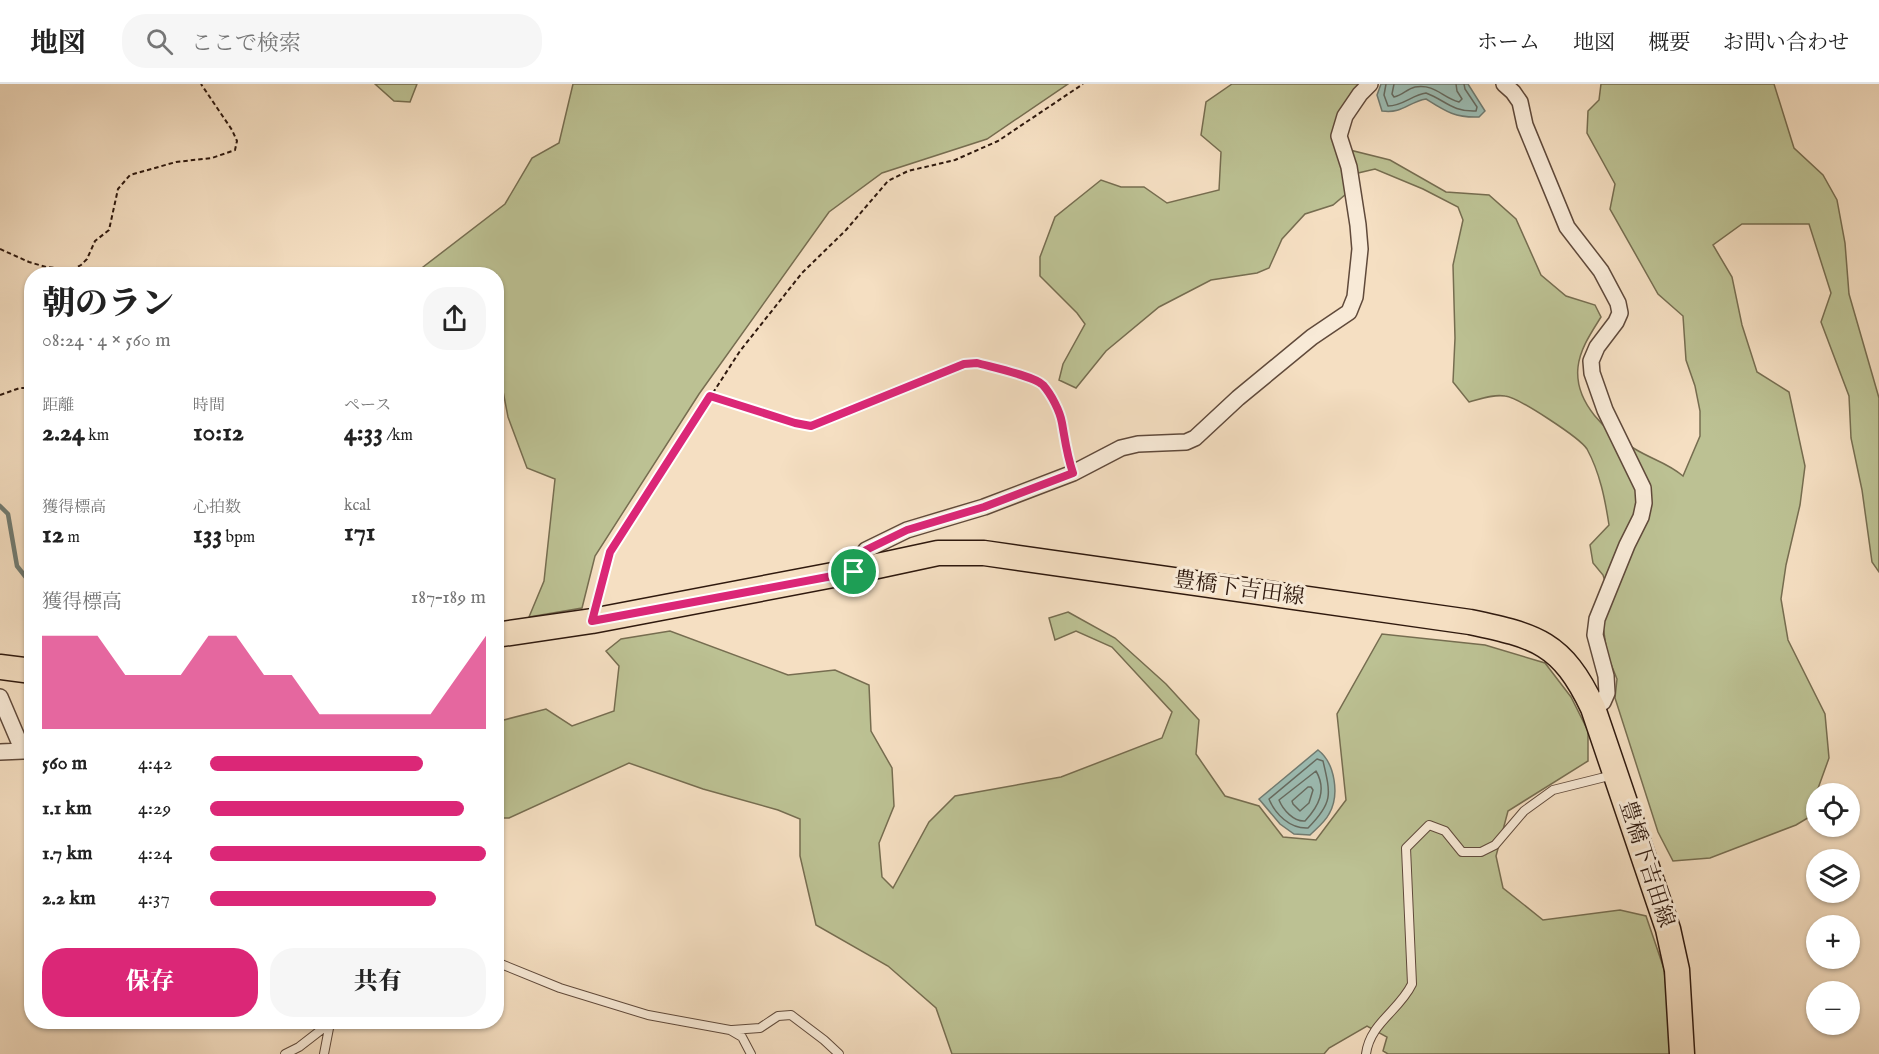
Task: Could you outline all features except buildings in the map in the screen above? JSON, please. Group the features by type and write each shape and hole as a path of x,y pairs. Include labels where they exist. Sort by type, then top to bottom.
{"main road":[{"name":"豊橋下吉田線","path":"504,634 592,621 854,572 938,553 984,553 1470,622 1513,631 1537,640 1563,659 1581,682 1593,708 1668,929 1677,970 1683,1054"},
{"path":"0,667 24,670"}],"street":[{"path":"854,572 856,563 866,550 907,530 984,507 1073,473 1121,448 1138,444 1186,442 1195,438 1238,398 1312,337 1349,312 1355,297 1360,249 1349,167 1339,136 1345,116 1370,84"},
{"path":"1504,84 1520,102 1525,125 1567,227 1601,271 1618,303 1620,313 1597,347 1591,362 1592,373 1605,410 1643,488 1644,503 1641,517 1627,544 1597,619 1595,635 1607,693 1603,702 1593,708"},
{"path":"0,697 23,751 0,752"}],"lane":[{"path":"1366,1054 1370,1038 1383,1020 1406,997 1412,984 1406,848 1429,825 1445,831 1462,852 1480,852 1495,845 1524,811 1553,790 1617,774"},
{"path":"504,965 560,988 648,1015 730,1030 760,1028 778,1016 791,1015 839,1054"},
{"path":"285,1054 320,1029"},
{"path":"324,1054 329,1029"},
{"path":"730,1030 742,1037 751,1054"}],"path":[{"path":"77,267 87,259 95,242 109,230 118,189 130,175 176,162 212,158 235,150 237,141 232,130 201,84"},
{"path":"592,621 610,552 740,351 801,273 846,230 888,181 908,171 955,160 998,141 1083,84"},
{"path":"0,249 46,267"},
{"path":"710,396 811,426 964,364 977,363 1042,384 1062,420 1066,453 1073,473"},
{"path":"0,395 24,388"}],"green space":[{"path":"375,84 417,84 410,102 394,101"},
{"path":"573,84 1068,84 987,139 882,173 829,212 699,394 595,556 582,608 529,617 544,581 555,479 527,468 508,417 504,396 504,267 423,267 505,204 532,158 559,143"},
{"path":"1232,84 1364,84 1337,125 1350,150 1390,160 1446,192 1489,195 1516,219 1541,275 1566,296 1595,305 1601,317 1579,360 1578,380 1587,405 1604,426 1624,442 1683,476 1700,436 1700,411 1686,360 1683,316 1658,294 1610,209 1615,184 1587,133 1588,111 1599,100 1601,84 1774,84 1794,148 1823,175 1837,200 1845,243 1849,294 1879,398 1879,572 1872,562 1862,490 1851,438 1849,396 1821,322 1831,293 1809,224 1742,224 1713,245 1732,277 1742,325 1757,372 1789,392 1805,466 1800,505 1786,565 1781,599 1788,640 1825,714 1829,758 1820,783 1806,783 1806,819 1710,858 1673,861 1658,832 1615,698 1617,679 1607,654 1603,625 1611,599 1603,575 1593,563 1590,545 1609,525 1601,486 1592,458 1587,449 1573,436 1522,403 1505,396 1487,397 1469,402 1453,382 1455,338 1453,265 1463,220 1458,207 1375,169 1354,174 1346,194 1333,205 1305,214 1282,239 1269,268 1257,273 1211,280 1159,307 1106,351 1076,388 1059,380 1063,364 1085,324 1040,276 1040,257 1055,217 1101,180 1121,187 1144,187 1167,203 1219,190 1221,152 1201,135 1206,102"},
{"path":"1068,612 1115,638 1166,684 1199,720 1196,754 1225,796 1259,806 1283,837 1316,840 1346,800 1337,714 1382,634 1485,645 1545,663 1571,697 1588,731 1588,761 1508,811 1496,856 1503,888 1543,920 1620,910 1646,916 1664,969 1670,1024 1670,1054 1388,1054 1383,1051 1387,1037 1367,1026 1329,1048 1324,1054 952,1054 936,1008 888,966 816,925 800,856 800,819 629,763 509,818 504,818 504,720 546,709 572,726 614,711 619,666 606,651 621,639 670,631 788,675 835,670 869,685 871,731 892,768 894,806 879,843 882,877 893,888 929,822 955,796 1061,777 1162,738 1172,712 1112,647 1076,631 1055,640 1049,618"}],"water":[{"path":"1381,84 1468,84 1485,111 1479,117 1457,115 1426,99 1395,111 1382,111 1377,95"},
{"path":"1318,750 1332,771 1335,789 1332,806 1325,820 1310,835 1294,834 1280,824 1259,799"}],"waterway":[{"path":"0,506 8,514 17,566 24,575"}],"route":[{"path":"977,363 1042,384 1062,420 1066,453 1073,473 984,507 907,530 866,550 856,563 854,572 592,621 610,552 710,396 811,426 964,364 977,363"}]}
